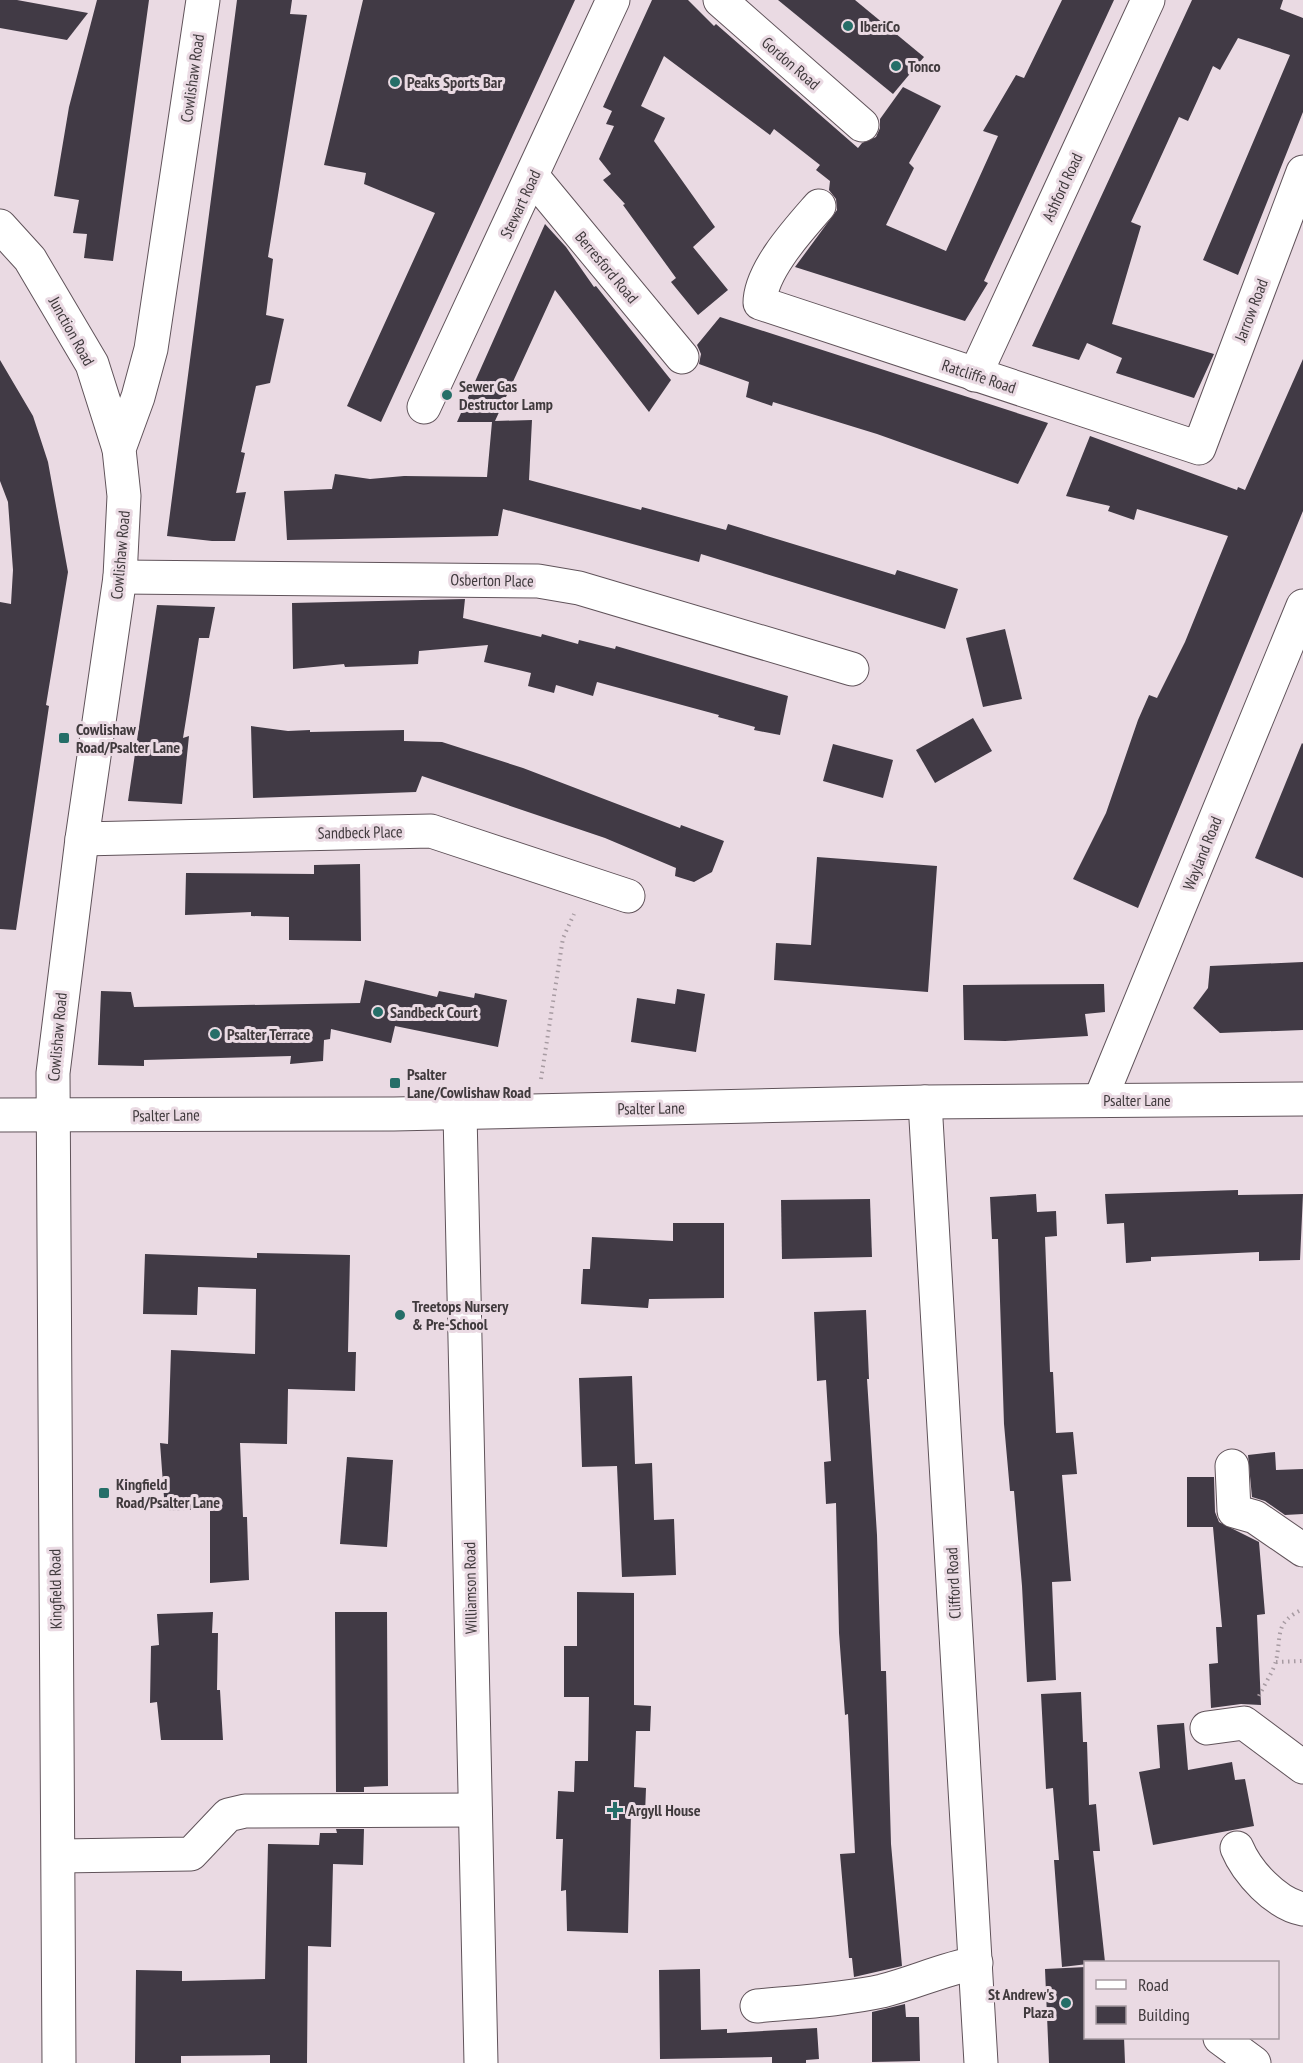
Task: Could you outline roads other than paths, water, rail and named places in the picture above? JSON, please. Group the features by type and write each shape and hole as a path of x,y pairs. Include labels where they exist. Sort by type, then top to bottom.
{"street":[{"name":"Cowlishaw Road","path":"52,1116 54,1057 82,839 120,577 124,496 119,449 152,349 203,0"},
{"name":"Stewart Road","path":"424,407 533,177 613,0"},
{"name":"Gordon Road","path":"720,0 862,125"},
{"name":"Ashford Road","path":"975,375 1148,0"},
{"name":"Jarrow Road","path":"1199,448 1303,172"},
{"name":"Berresford Road","path":"533,177 682,357"},
{"name":"Ratcliffe Road","path":"819,206 796,233 771,269 760,294 760,303 1199,448"},
{"name":"Junction Road","path":"0,226 30,259 92,364 119,449"},
{"name":"Osberton Place","path":"120,577 538,581 579,588 852,669"},
{"name":"Wayland Road","path":"1100,1100 1303,606"},
{"name":"Sandbeck Place","path":"82,839 431,831 628,896"},
{"name":"Psalter Lane","path":"0,1115 460,1113 925,1102 1303,1099"},
{"name":"Clifford Road","path":"925,1102 981,2063"},
{"name":"Williamson Road","path":"460,1113 481,2063"},
{"name":"Kingfield Road","path":"52,1116 60,1856 59,2063"},
{"path":"1232,1467 1234,1511 1255,1517 1303,1550"},
{"path":"1207,1728 1244,1723 1303,1767"},
{"path":"60,1856 191,1854 228,1815 245,1811 475,1810"},
{"path":"1237,1848 1242,1862 1265,1886 1293,1907 1303,1910"},
{"path":"757,2006 856,1996 885,1990 948,1968 976,1963"},
{"path":"1223,2039 1254,2063"}],"place":[{"name":"IberiCo","path":"848,26"},
{"name":"Tonco","path":"896,66"},
{"name":"Peaks Sports Bar","path":"395,82"},
{"name":"Sewer Gas Destructor Lamp","path":"447,395"},
{"name":"Cowlishaw Road/Psalter Lane","path":"64,738"},
{"name":"Sandbeck Court","path":"378,1012"},
{"name":"Psalter Terrace","path":"215,1034"},
{"name":"Psalter Lane/Cowlishaw Road","path":"395,1083"},
{"name":"Treetops Nursery & Pre-School","path":"400,1315"},
{"name":"Kingfield Road/Psalter Lane","path":"104,1493"},
{"name":"Argyll House","path":"615,1810"},
{"name":"St Andrew's Plaza","path":"1066,2003"}]}
